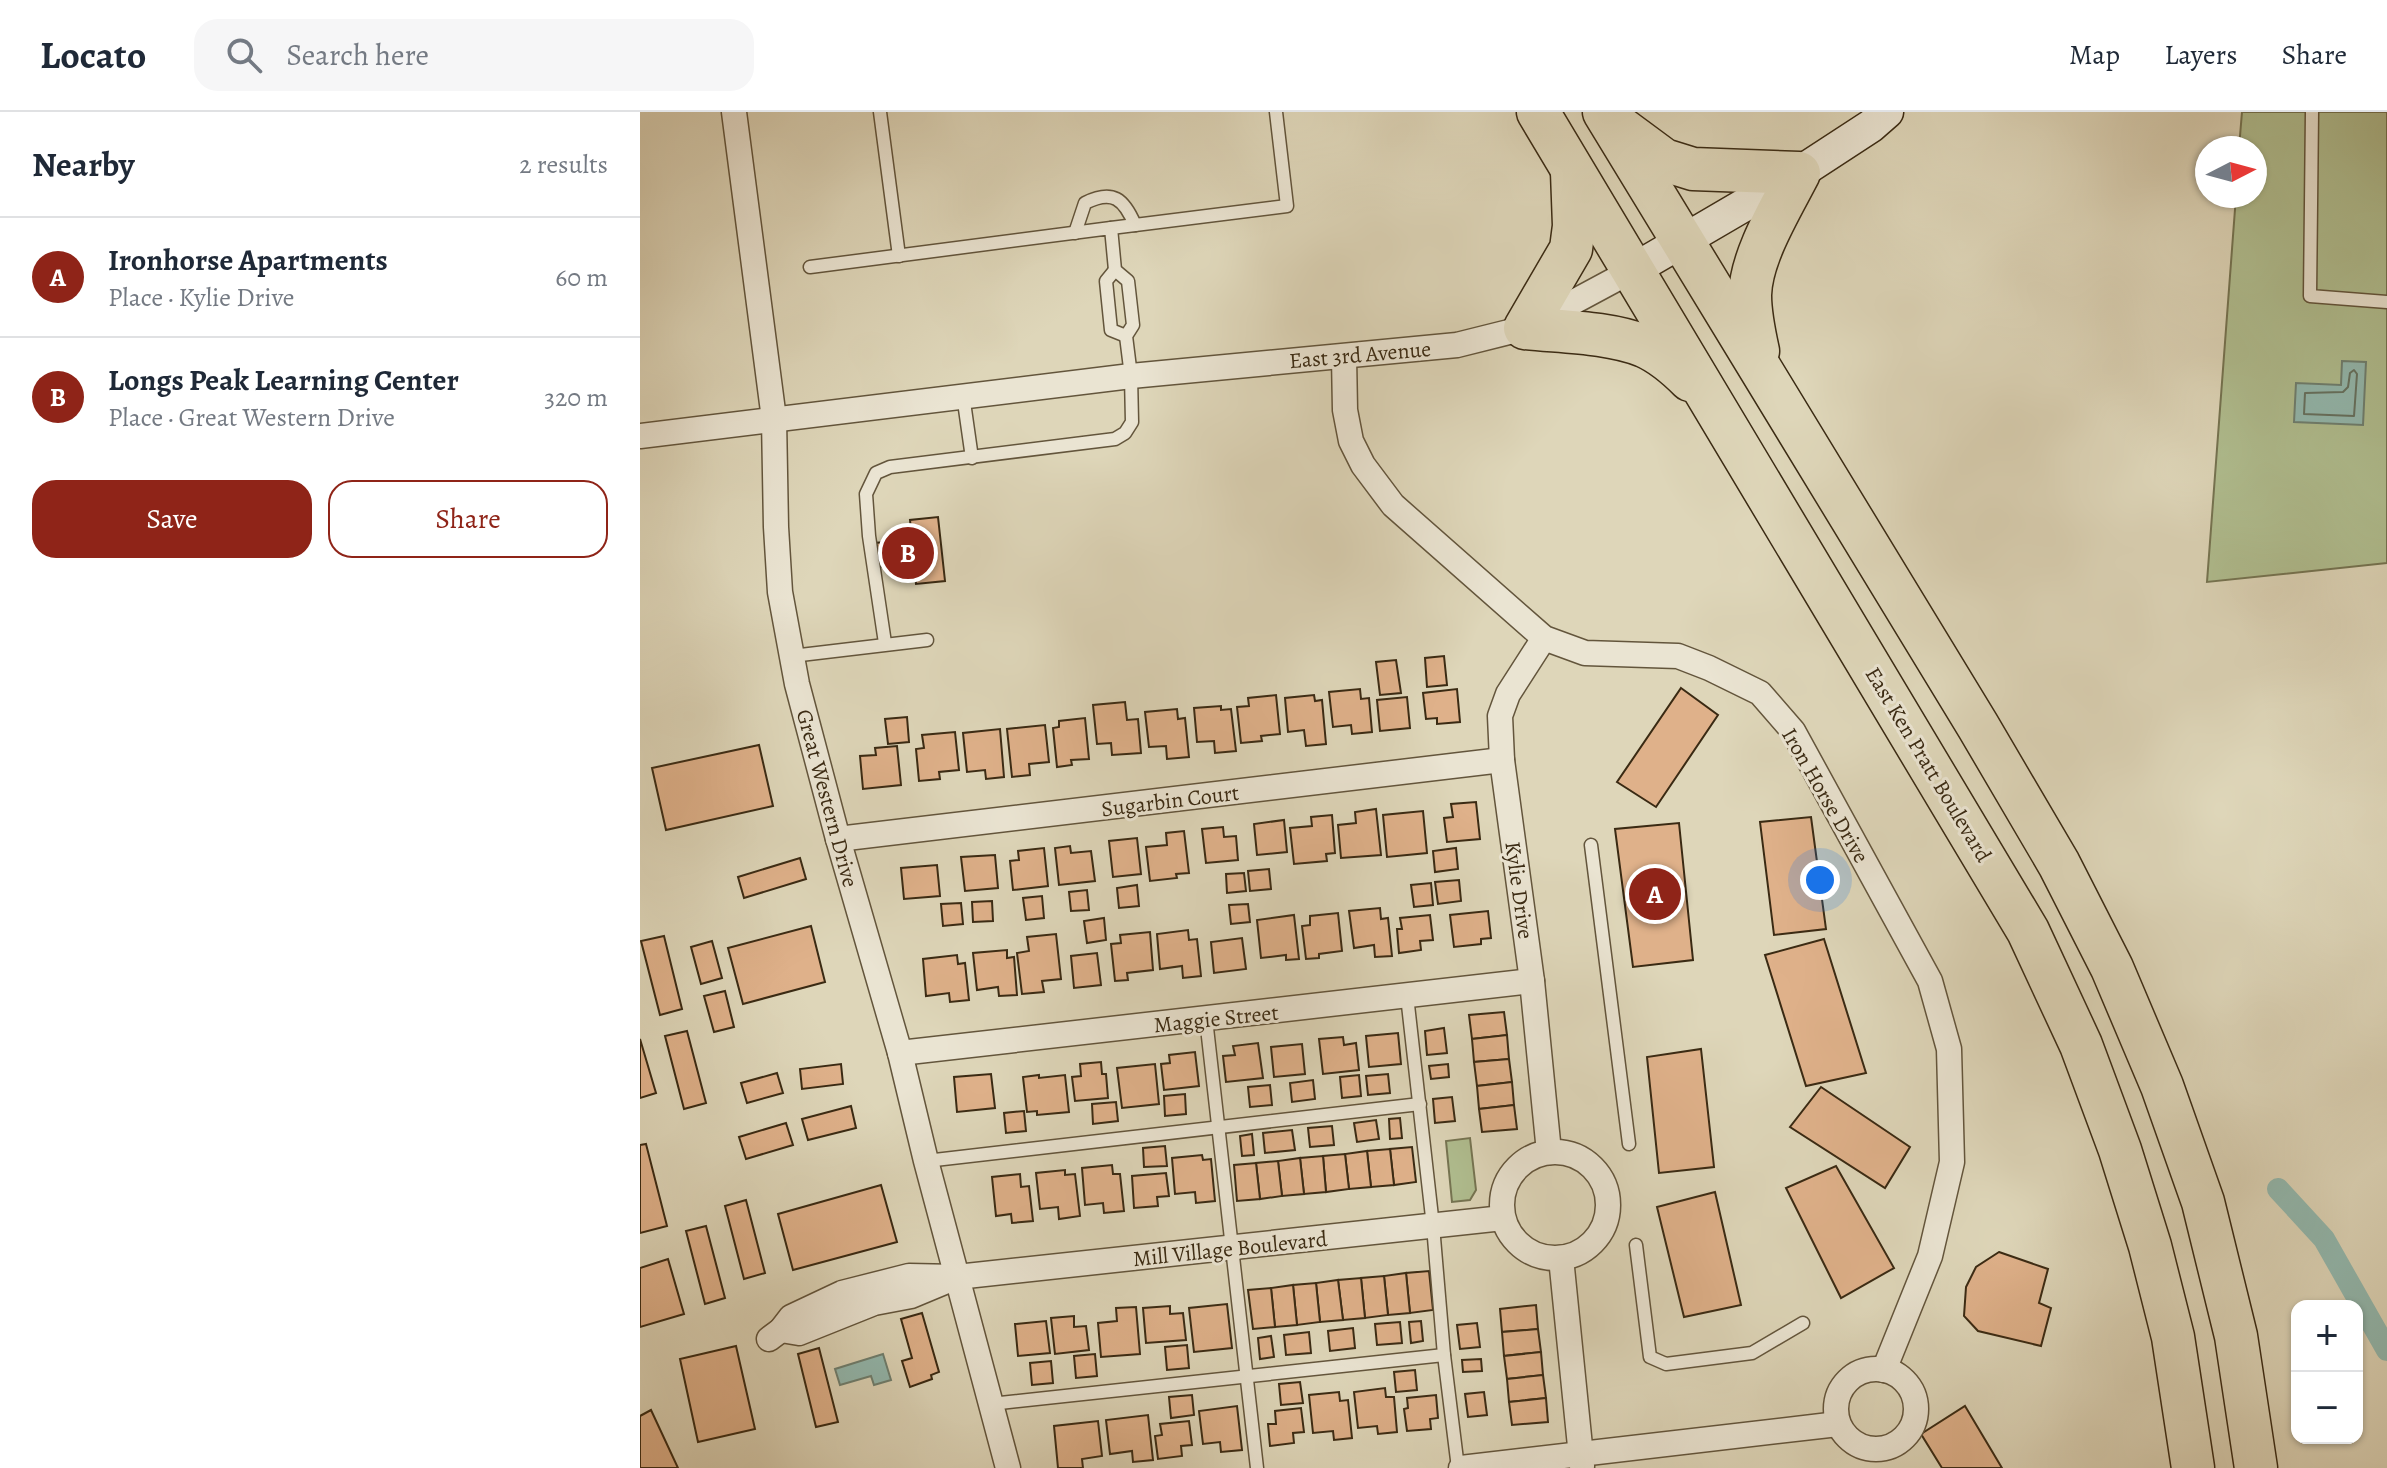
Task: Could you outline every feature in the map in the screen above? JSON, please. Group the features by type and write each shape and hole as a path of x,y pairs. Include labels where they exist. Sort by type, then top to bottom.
{"highway":[{"name":"East Ken Pratt Boulevard","path":"1538,112 2028,931 2081,1045 2120,1150 2150,1246 2173,1337 2194,1463"},
{"path":"1606,116 1664,160 1693,169 1799,173 1755,266 1750,292 1761,369"},
{"path":"1606,116 2000,764 2059,864 2112,968 2162,1086 2203,1202 2236,1336 2256,1468"},
{"path":"1572,168 1574,226 1571,249 1525,328 1604,336 1645,347 1681,370 1711,401"}],"main road":[{"name":"East 3rd Avenue","path":"1633,270 1799,173 1887,112"}],"street":[{"name":"Great Western Drive","path":"734,112 774,419 780,592 797,684 900,1053 1008,1468"},
{"name":"East 3rd Avenue","path":"640,436 1131,376 1457,345 1525,328 1633,270"},
{"name":"Iron Horse Drive","path":"1344,357 1345,410 1351,441 1363,465 1393,505 1544,638 1585,653 1678,656 1760,693 1793,731 1930,981 1949,1049 1952,1162 1930,1256 1884,1370"},
{"name":"Kylie Drive","path":"1544,638 1508,694 1500,716 1502,760 1532,981 1549,1152"},
{"name":"Sugarbin Court","path":"838,839 1502,760"},
{"name":"Maggie Street","path":"900,1053 1532,981"},
{"path":"1549,1152 1577,1156 1592,1167 1603,1182 1608,1200 1607,1217 1600,1234 1587,1248 1561,1258 1537,1255 1521,1246 1509,1232 1503,1218 1503,1195 1509,1177 1521,1163 1537,1154 1549,1152"},
{"name":"Mill Village Boulevard","path":"775,1334 791,1317 842,1293 909,1276 957,1277 1503,1218"},
{"path":"1561,1258 1581,1460"},
{"path":"1865,1370 1884,1370 1904,1380 1911,1389 1916,1409 1915,1420 1904,1438 1876,1459 1849,1440 1838,1424 1835,1405 1848,1380 1865,1370"},
{"path":"1459,1468 1581,1460 1838,1424"}],"lane":[{"path":"880,112 899,256"},
{"path":"810,267 1287,206 1276,112"},
{"path":"2312,112 2310,296 2387,302"},
{"path":"1075,233 1085,203 1104,197 1113,196 1121,200 1135,225"},
{"path":"885,643 866,494 876,473 890,467 1115,439 1125,433 1132,422 1126,336 1133,325 1128,281 1115,270 1111,228"},
{"path":"1115,270 1106,281 1111,330 1126,336"},
{"path":"963,395 972,458"},
{"path":"792,656 927,640"},
{"path":"1591,845 1629,1144"},
{"path":"1407,996 1444,1355 1459,1468"},
{"path":"1206,1019 1257,1468"},
{"path":"926,1161 1420,1104"},
{"path":"1636,1245 1650,1357 1657,1361 1666,1364 1752,1353 1803,1323"},
{"path":"991,1404 1444,1355"}],"green space":[{"path":"2242,112 2387,112 2387,563 2207,582 2235,208 2267,208 2267,136 2240,136"},
{"path":"1470,1138 1476,1190 1470,1200 1452,1202 1446,1141"}],"water":[{"path":"2342,361 2366,362 2363,425 2294,422 2296,383 2341,385"},
{"path":"883,1354 891,1380 874,1385 871,1376 840,1385 835,1369"}],"building":[{"path":"938,517 945,581 916,584 914,564 876,567 874,543 912,540 910,520"},
{"path":"1444,656 1447,685 1427,687 1425,658"},
{"path":"1396,660 1401,693 1380,695 1376,662"},
{"path":"1681,688 1718,715 1656,807 1617,782"},
{"path":"1360,689 1361,699 1369,698 1372,732 1352,734 1351,725 1333,727 1329,692"},
{"path":"1457,689 1460,722 1437,724 1437,718 1426,719 1423,693"},
{"path":"1276,695 1280,734 1261,736 1262,741 1241,743 1237,707 1249,706 1248,698"},
{"path":"1314,695 1315,701 1322,700 1326,744 1306,746 1304,730 1288,732 1285,698"},
{"path":"1407,697 1410,728 1380,731 1377,700"},
{"path":"1125,702 1127,720 1138,719 1141,753 1112,755 1111,743 1097,744 1093,705"},
{"path":"1221,706 1221,710 1231,709 1236,751 1215,753 1214,741 1197,742 1194,708"},
{"path":"1177,709 1178,719 1185,718 1189,757 1167,759 1166,746 1149,747 1145,712"},
{"path":"907,717 909,742 888,744 885,719"},
{"path":"1085,718 1089,759 1071,760 1072,765 1057,767 1053,728 1059,727 1059,721"},
{"path":"1045,725 1049,762 1029,764 1030,775 1012,777 1007,729"},
{"path":"1000,729 1004,777 986,779 985,770 967,772 963,733"},
{"path":"955,732 959,770 939,772 940,779 919,781 916,749 924,748 922,735"},
{"path":"759,745 773,806 666,830 652,768"},
{"path":"897,746 901,785 863,789 860,756 876,755 875,748"},
{"path":"1476,802 1480,839 1447,842 1444,818 1453,817 1451,804"},
{"path":"1376,809 1381,855 1341,858 1338,825 1356,823 1355,812"},
{"path":"1423,811 1427,853 1387,857 1383,815"},
{"path":"1332,815 1335,853 1326,854 1327,861 1294,864 1290,828 1312,826 1311,817"},
{"path":"1811,817 1826,929 1774,935 1760,822"},
{"path":"1284,820 1287,852 1257,855 1254,824"},
{"path":"1679,823 1693,960 1633,967 1615,829"},
{"path":"1223,827 1224,837 1236,836 1238,860 1206,863 1202,829"},
{"path":"1184,831 1189,873 1176,874 1177,878 1150,881 1146,847 1167,845 1166,833"},
{"path":"1137,838 1141,874 1113,877 1109,841"},
{"path":"1070,846 1071,853 1091,851 1095,881 1059,885 1055,848"},
{"path":"1044,848 1048,886 1013,890 1010,861 1019,860 1018,851"},
{"path":"1456,848 1458,869 1435,872 1433,851"},
{"path":"995,855 998,888 965,891 961,857"},
{"path":"800,858 806,879 744,898 738,877"},
{"path":"937,865 940,896 904,899 901,868"},
{"path":"1269,869 1271,889 1250,891 1248,871"},
{"path":"1244,873 1246,891 1227,893 1226,874"},
{"path":"1459,880 1461,901 1438,904 1435,882"},
{"path":"1431,883 1433,905 1414,907 1411,885"},
{"path":"1137,885 1139,906 1119,908 1117,888"},
{"path":"1087,890 1089,910 1071,911 1069,892"},
{"path":"1042,896 1044,918 1026,920 1023,898"},
{"path":"992,901 993,921 973,922 972,902"},
{"path":"961,903 963,924 943,926 941,904"},
{"path":"1248,904 1250,922 1231,924 1229,905"},
{"path":"1380,908 1381,919 1388,918 1392,956 1375,957 1374,945 1354,948 1349,911"},
{"path":"1488,911 1491,938 1481,939 1481,944 1454,947 1450,915"},
{"path":"1338,913 1342,951 1306,959 1302,926 1310,925 1310,916"},
{"path":"1294,915 1299,959 1286,960 1286,955 1261,958 1257,920"},
{"path":"1430,915 1433,940 1420,941 1421,950 1399,953 1397,929 1402,929 1400,918"},
{"path":"1104,918 1106,940 1087,943 1084,921"},
{"path":"811,926 825,982 743,1004 728,948"},
{"path":"1188,930 1189,940 1197,939 1201,976 1183,978 1182,966 1160,969 1157,934"},
{"path":"1150,932 1153,970 1127,973 1128,980 1115,981 1111,944 1121,943 1120,935"},
{"path":"1056,934 1061,979 1042,981 1044,992 1022,994 1017,953 1029,951 1027,937"},
{"path":"664,936 682,1009 660,1015 641,941"},
{"path":"1242,938 1246,969 1214,973 1211,942"},
{"path":"1824,939 1866,1073 1806,1086 1765,955"},
{"path":"712,941 722,978 701,984 691,947"},
{"path":"1007,950 1007,958 1014,957 1017,995 999,996 998,987 977,990 973,953"},
{"path":"1097,953 1101,985 1074,988 1071,956"},
{"path":"957,955 958,964 965,963 969,1000 950,1002 949,993 926,996 923,959"},
{"path":"725,991 734,1027 714,1032 704,996"},
{"path":"1504,1012 1507,1035 1472,1039 1469,1015"},
{"path":"1444,1028 1447,1053 1427,1055 1425,1031"},
{"path":"687,1031 706,1103 684,1109 665,1036"},
{"path":"1398,1033 1401,1064 1369,1067 1366,1036"},
{"path":"1507,1035 1509,1059 1474,1062 1472,1039"},
{"path":"1343,1037 1344,1045 1356,1043 1359,1070 1323,1074 1319,1039"},
{"path":"640,1039 656,1093 640,1098"},
{"path":"1258,1043 1263,1078 1226,1082 1223,1056 1235,1055 1233,1046"},
{"path":"1302,1044 1305,1074 1274,1077 1271,1047"},
{"path":"1701,1049 1714,1167 1659,1173 1647,1057"},
{"path":"1195,1052 1199,1086 1164,1090 1161,1064 1170,1063 1169,1055"},
{"path":"1509,1059 1512,1082 1477,1086 1474,1062"},
{"path":"1101,1062 1102,1074 1106,1074 1108,1098 1075,1101 1072,1077 1081,1076 1080,1064"},
{"path":"841,1064 843,1084 802,1089 800,1069"},
{"path":"1155,1064 1159,1104 1122,1108 1117,1068"},
{"path":"1448,1064 1449,1077 1431,1079 1429,1066"},
{"path":"777,1073 783,1093 747,1103 741,1083"},
{"path":"991,1074 995,1108 957,1112 954,1077"},
{"path":"1388,1074 1390,1093 1368,1095 1366,1076"},
{"path":"1039,1075 1039,1078 1065,1075 1069,1112 1037,1115 1037,1111 1027,1112 1023,1077"},
{"path":"1359,1075 1361,1096 1342,1098 1340,1077"},
{"path":"1313,1080 1315,1099 1292,1102 1290,1083"},
{"path":"1512,1082 1514,1105 1479,1109 1477,1086"},
{"path":"1270,1085 1272,1105 1250,1107 1248,1087"},
{"path":"1821,1087 1910,1147 1885,1188 1790,1127"},
{"path":"1185,1094 1186,1114 1165,1116 1164,1096"},
{"path":"1452,1097 1455,1121 1435,1123 1433,1099"},
{"path":"1116,1102 1118,1121 1093,1124 1092,1104"},
{"path":"1514,1105 1517,1129 1482,1132 1479,1109"},
{"path":"851,1106 856,1128 808,1140 802,1119"},
{"path":"1024,1111 1026,1131 1006,1133 1004,1113"},
{"path":"1400,1118 1402,1138 1390,1139 1389,1119"},
{"path":"1376,1120 1379,1139 1357,1142 1354,1123"},
{"path":"786,1123 793,1145 746,1159 739,1137"},
{"path":"1332,1126 1334,1145 1310,1147 1308,1128"},
{"path":"1292,1130 1295,1150 1265,1153 1263,1133"},
{"path":"1252,1134 1254,1155 1242,1156 1240,1136"},
{"path":"646,1144 667,1226 640,1233 640,1145"},
{"path":"1165,1146 1167,1166 1144,1167 1143,1148"},
{"path":"1412,1147 1416,1182 1394,1185 1390,1149"},
{"path":"1390,1149 1394,1185 1371,1187 1367,1151"},
{"path":"1367,1151 1371,1187 1349,1189 1345,1154"},
{"path":"1345,1154 1349,1189 1326,1192 1323,1156"},
{"path":"1202,1155 1203,1160 1211,1159 1215,1201 1196,1203 1195,1192 1175,1194 1172,1158"},
{"path":"1323,1156 1326,1192 1304,1194 1300,1158"},
{"path":"1300,1158 1304,1194 1282,1196 1278,1161"},
{"path":"1278,1161 1282,1196 1260,1199 1256,1163"},
{"path":"1256,1163 1260,1199 1237,1201 1234,1165"},
{"path":"1112,1165 1113,1174 1120,1174 1124,1211 1104,1213 1103,1203 1085,1205 1082,1168"},
{"path":"1836,1166 1894,1268 1841,1298 1786,1188"},
{"path":"1065,1170 1065,1175 1075,1174 1080,1216 1059,1219 1058,1207 1040,1209 1036,1173"},
{"path":"1166,1173 1169,1196 1157,1197 1158,1206 1134,1208 1132,1176"},
{"path":"1020,1174 1021,1187 1029,1186 1033,1221 1012,1223 1011,1214 996,1216 992,1177"},
{"path":"881,1185 897,1242 793,1270 778,1214"},
{"path":"1715,1192 1741,1305 1684,1317 1657,1207"},
{"path":"746,1200 765,1273 744,1279 725,1206"},
{"path":"706,1226 725,1298 705,1304 686,1231"},
{"path":"1999,1252 2048,1269 2039,1303 2051,1308 2041,1346 1978,1331 1964,1316 1966,1287 1976,1267"},
{"path":"668,1259 684,1314 640,1327 640,1268"},
{"path":"1429,1271 1433,1310 1410,1313 1406,1273"},
{"path":"1406,1273 1410,1313 1388,1315 1384,1276"},
{"path":"1384,1276 1388,1315 1365,1318 1361,1278"},
{"path":"1361,1278 1365,1318 1343,1320 1338,1280"},
{"path":"1338,1280 1343,1320 1320,1322 1316,1283"},
{"path":"1316,1283 1320,1322 1297,1325 1293,1285"},
{"path":"1293,1285 1297,1325 1275,1327 1271,1288"},
{"path":"1271,1288 1275,1327 1253,1329 1248,1290"},
{"path":"1227,1304 1232,1348 1194,1352 1189,1308"},
{"path":"1536,1305 1538,1329 1502,1332 1500,1309"},
{"path":"1170,1306 1170,1314 1183,1313 1186,1340 1146,1343 1143,1308"},
{"path":"1136,1307 1140,1354 1101,1357 1098,1323 1117,1321 1116,1308"},
{"path":"922,1313 939,1372 931,1375 932,1379 910,1387 902,1361 912,1358 901,1319"},
{"path":"1074,1316 1074,1327 1086,1326 1089,1350 1055,1354 1051,1318"},
{"path":"1046,1321 1050,1353 1018,1356 1015,1324"},
{"path":"1421,1321 1423,1341 1411,1343 1409,1322"},
{"path":"1400,1322 1402,1343 1377,1345 1375,1324"},
{"path":"1477,1323 1480,1347 1460,1349 1457,1325"},
{"path":"1353,1328 1355,1348 1330,1351 1328,1331"},
{"path":"1538,1329 1541,1352 1504,1356 1502,1332"},
{"path":"1309,1332 1311,1353 1286,1355 1284,1335"},
{"path":"1271,1336 1274,1357 1260,1359 1258,1338"},
{"path":"1187,1345 1189,1368 1167,1370 1165,1347"},
{"path":"736,1346 755,1429 698,1442 680,1359"},
{"path":"819,1348 838,1422 816,1427 798,1354"},
{"path":"1541,1352 1543,1375 1507,1379 1504,1356"},
{"path":"1095,1354 1097,1376 1076,1378 1074,1356"},
{"path":"1481,1359 1482,1371 1463,1372 1462,1360"},
{"path":"1051,1361 1053,1383 1032,1385 1030,1363"},
{"path":"1415,1370 1417,1390 1396,1392 1394,1372"},
{"path":"1543,1375 1546,1398 1509,1402 1507,1379"},
{"path":"1300,1382 1303,1403 1281,1405 1279,1384"},
{"path":"1385,1388 1386,1397 1394,1397 1397,1432 1378,1434 1377,1426 1358,1428 1354,1392"},
{"path":"1339,1392 1340,1401 1348,1400 1352,1438 1334,1440 1333,1431 1313,1433 1309,1395"},
{"path":"1484,1392 1487,1415 1468,1417 1465,1394"},
{"path":"1192,1395 1194,1415 1171,1418 1169,1397"},
{"path":"1436,1395 1438,1418 1430,1419 1431,1429 1407,1431 1404,1409 1408,1408 1407,1398"},
{"path":"1546,1398 1548,1422 1512,1425 1509,1402"},
{"path":"1237,1406 1242,1450 1221,1452 1220,1442 1203,1444 1199,1411"},
{"path":"1965,1406 2002,1468 1942,1468 1921,1434"},
{"path":"1301,1408 1304,1432 1293,1433 1294,1443 1270,1446 1268,1424 1276,1424 1275,1411"},
{"path":"651,1410 678,1468 640,1468 640,1416"},
{"path":"1148,1415 1153,1460 1133,1462 1132,1451 1110,1454 1106,1420"},
{"path":"1098,1421 1102,1456 1082,1459 1083,1468 1058,1468 1054,1426"},
{"path":"1189,1421 1192,1445 1181,1446 1182,1456 1158,1459 1155,1436 1162,1435 1160,1424"}],"waterway":[{"path":"2278,1189 2324,1239 2387,1350"}],"place":[{"name":"Longs Peak Learning Center","path":"908,553"},
{"name":"Ironhorse Apartments","path":"1655,894"}]}
